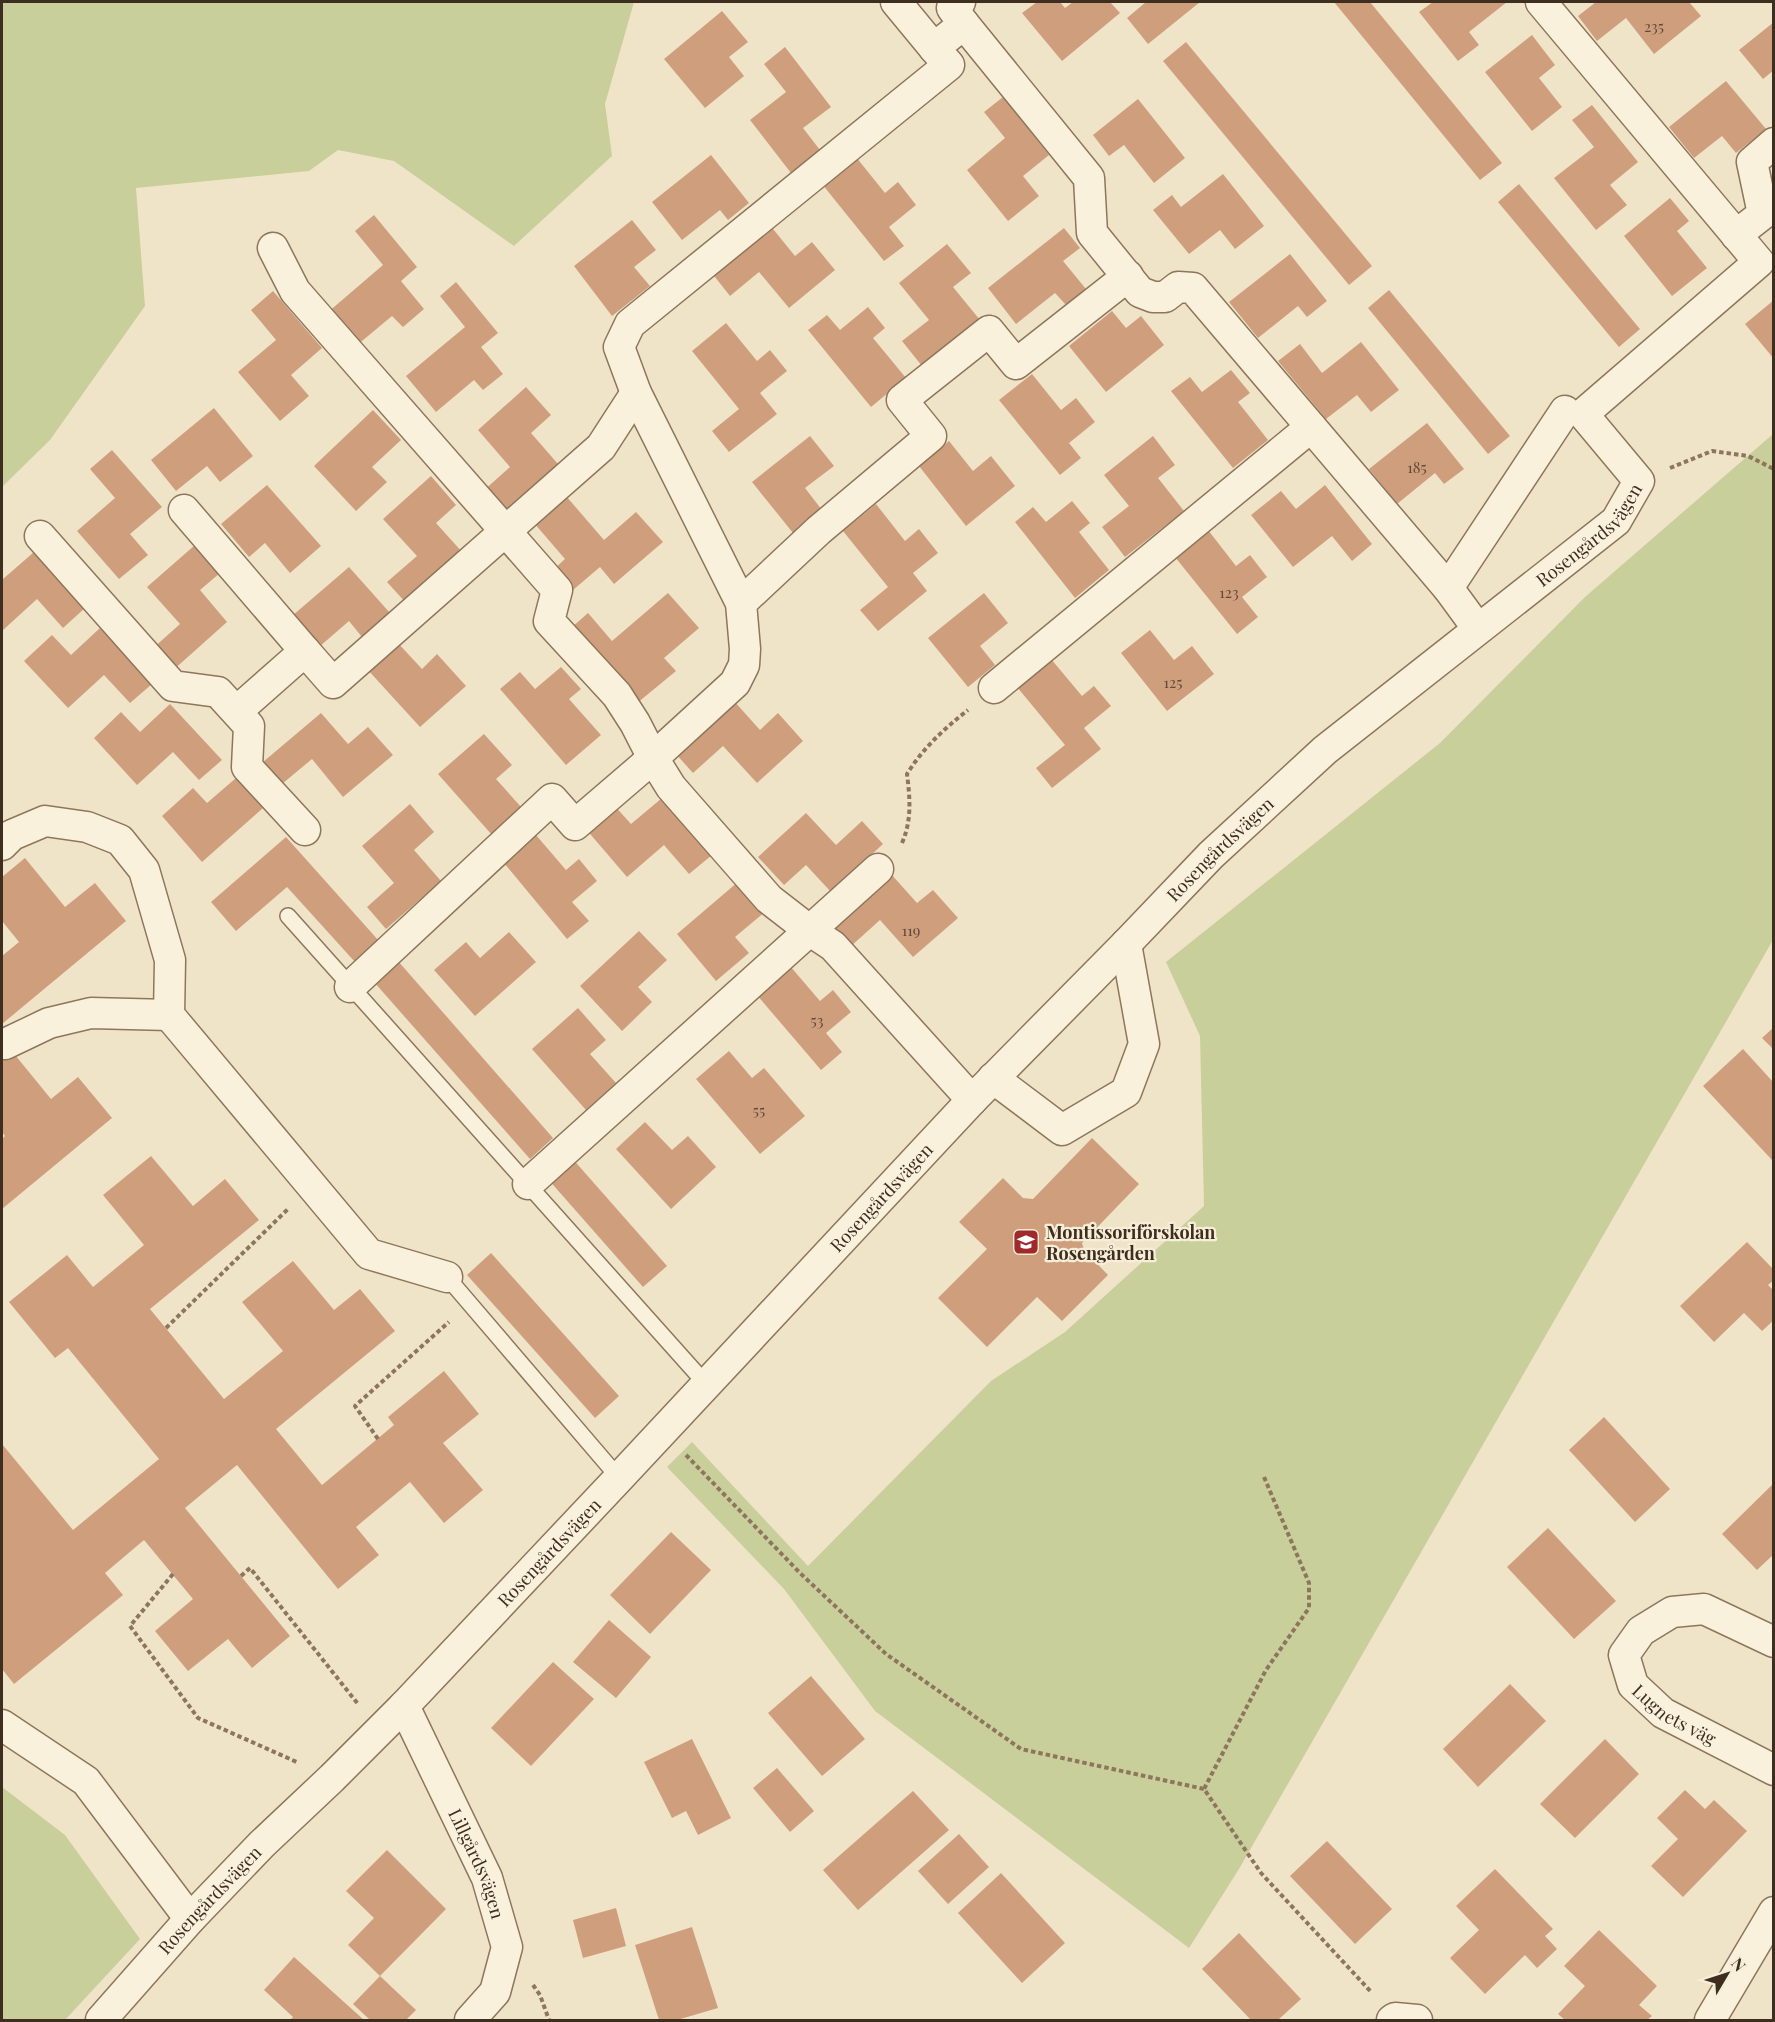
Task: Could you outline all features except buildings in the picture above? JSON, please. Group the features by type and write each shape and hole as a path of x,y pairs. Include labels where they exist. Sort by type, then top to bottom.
{"street":[{"path":"350,987 552,799 575,825 735,683 744,665 745,657 741,603 636,393 619,347 630,324 949,65 897,2"},
{"path":"1448,588 1574,413 1759,262 1541,2"},
{"path":"934,48 962,13 1089,178 1092,232 1140,292 1153,297 1165,297 1178,287 1193,288 1448,588 1478,629"},
{"path":"1736,234 1763,214 1752,162 1773,143"},
{"path":"273,248 295,291 557,590 549,621 616,695 635,723 671,787 769,898 833,946 972,1100"},
{"path":"741,603 819,531 931,436 902,400 989,331 1016,364 1128,276"},
{"path":"184,510 333,683 601,447 636,393"},
{"name":"Rosengårdsvägen","path":"101,2020 190,1919 262,1844 404,1706 972,1100 1211,855 1325,750 1616,521 1639,481 1574,413"},
{"path":"994,688 1311,427"},
{"path":"40,536 173,686 219,692 237,711 249,726 247,766 305,830"},
{"path":"237,711 305,651"},
{"path":"2,845 12,835 45,821 87,827 120,840 144,870 170,960 170,1015 369,1254 447,1277"},
{"path":"528,1184 878,868"},
{"path":"993,1078 1062,1130 1126,1092 1144,1044 1126,944"},
{"path":"5,1044 49,1023 91,1013 170,1015"},
{"name":"Lugnets väg","path":"1773,1642 1704,1609 1672,1612 1641,1631 1624,1655 1633,1685 1663,1713 1773,1770"},
{"name":"Lillgårdsvägen","path":"404,1706 487,1878 507,1947 495,1992 471,2020"},
{"path":"2,1725 86,1781 190,1919"},
{"path":"1710,2020 1765,1946 1773,1912"}],"lane":[{"path":"288,916 706,1384"},
{"path":"447,1277 619,1478"}],"path":[{"path":"1639,481 1712,451 1748,456 1773,469"},
{"path":"878,868 900,848 909,827 910,796 907,774 918,756 946,727 994,688"},
{"path":"166,1328 312,1185"},
{"path":"378,1439 355,1406 470,1304"},
{"path":"663,1430 800,1573 886,1654 1021,1749 1204,1789 1261,1873 1401,2020"},
{"path":"1204,1789 1266,1670 1309,1608 1309,1583 1264,1477"},
{"path":"241,1576 250,1568 379,1730"},
{"path":"173,1574 130,1626 198,1718 332,1778"}],"green space":[{"path":"2,2 634,2 605,104 612,156 514,246 394,161 338,150 309,171 136,188 145,306 50,440 2,487"},
{"path":"1773,434 1773,940 1239,1869 1189,1948 875,1711 784,1589 667,1467 692,1442 808,1566 991,1381 1065,1332 1204,1206 1200,1036 1166,962 1440,743 1585,597"},
{"path":"2,1787 65,1835 140,1939 65,2020 2,2020"}],"place":[{"name":"Montissoriförskolan Rosengården","path":"1026,1242"}]}
